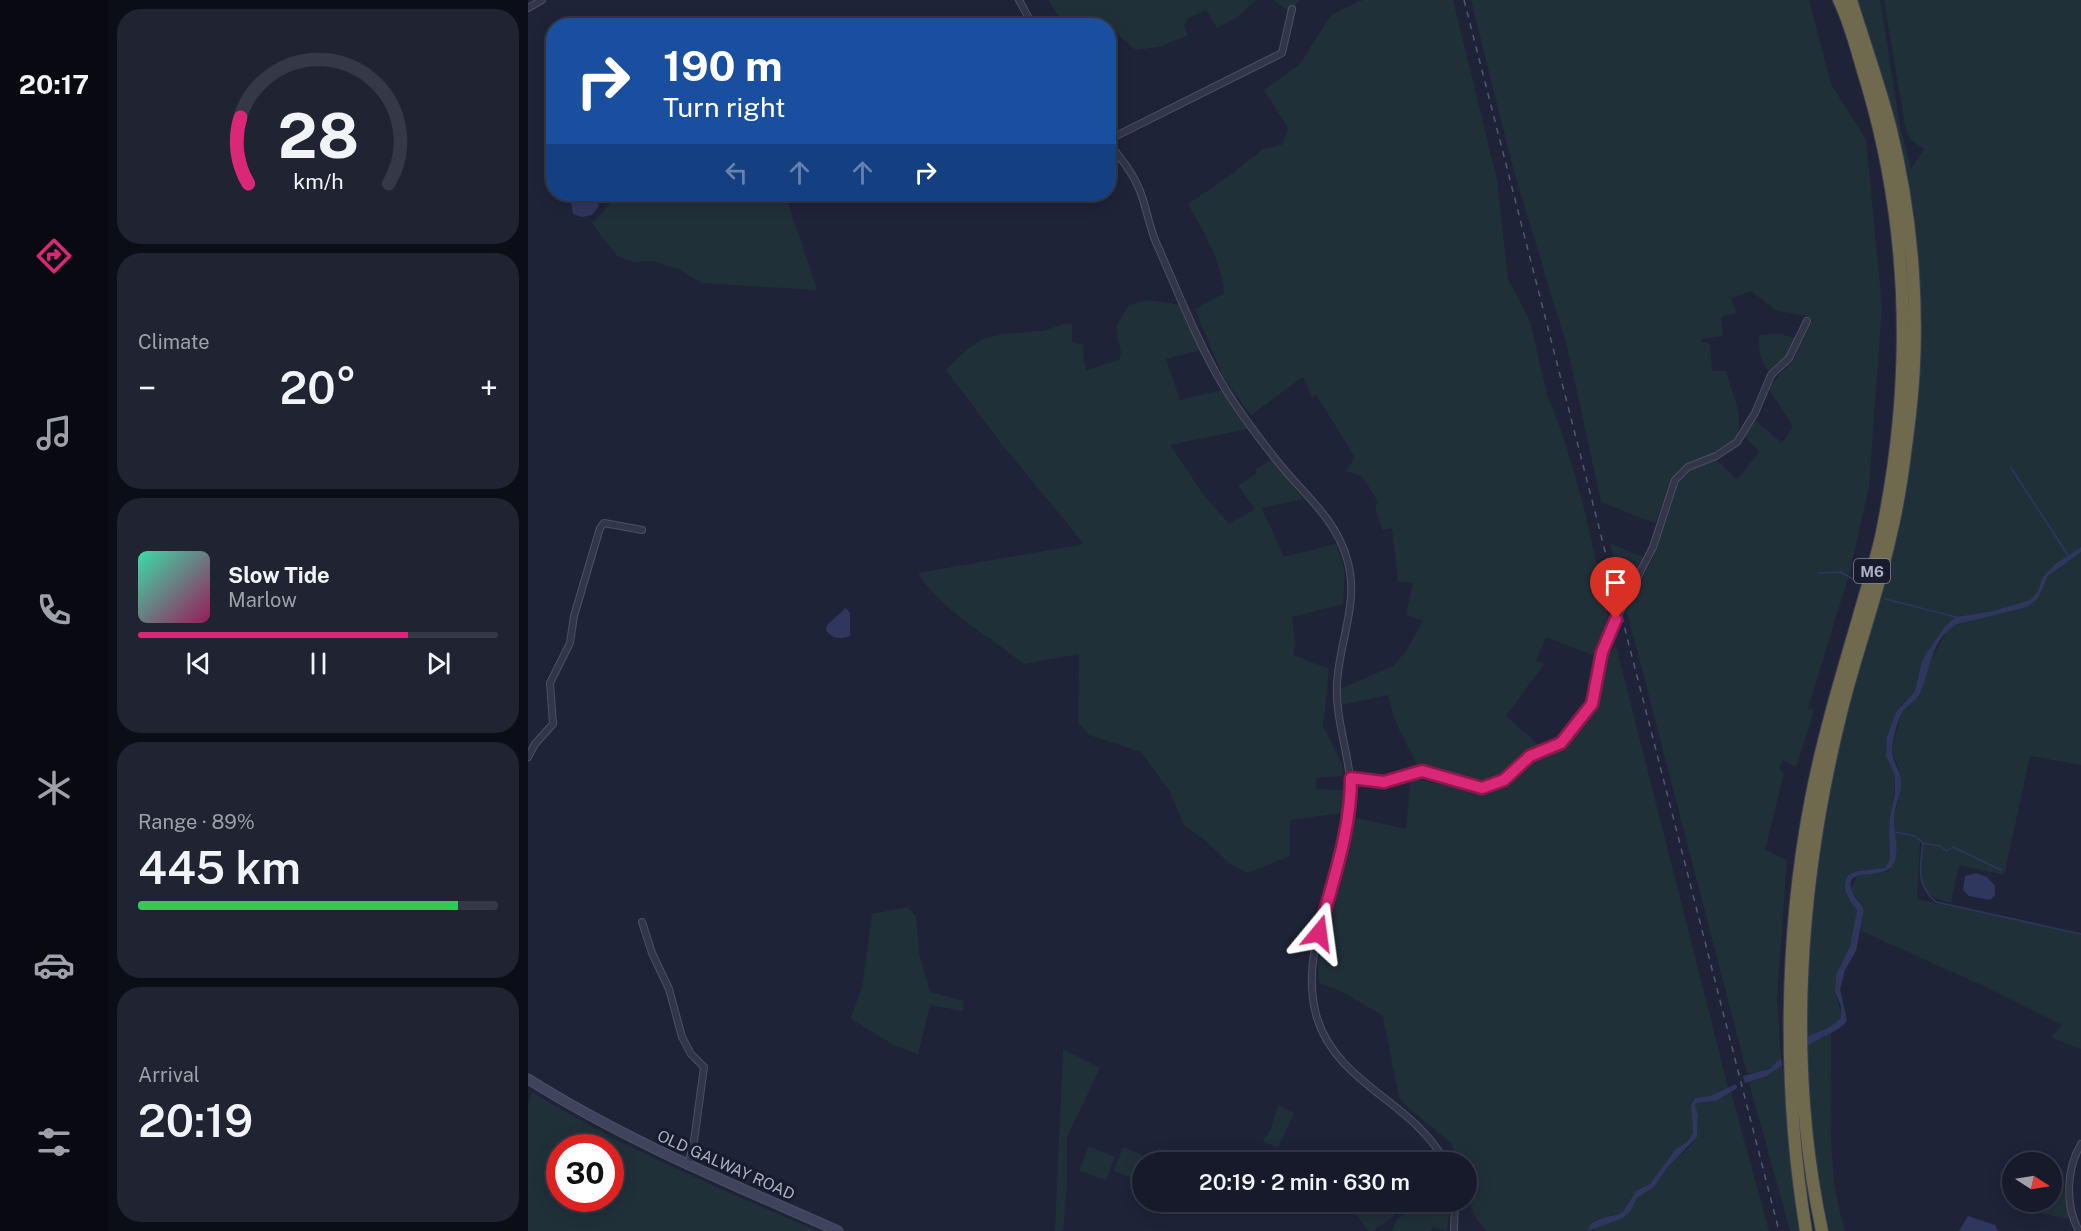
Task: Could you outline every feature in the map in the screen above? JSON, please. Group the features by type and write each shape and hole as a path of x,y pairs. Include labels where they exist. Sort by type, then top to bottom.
{"highway":[{"name":"M6","path":"1806,1231 1799,1190 1791,1077 1796,913 1811,801 1831,712 1881,539 1899,430 1904,343 1899,237 1884,145 1847,16 1839,0"},
{"name":"M6","path":"1822,1231 1808,1144 1803,1079 1801,1025 1806,905 1821,800 1841,712 1891,537 1910,412 1914,339 1912,266 1904,195 1890,126 1851,0"}],"main road":[{"name":"OLD GALWAY ROAD","path":"528,1079 604,1124 687,1166 838,1231"}],"street":[{"path":"528,8 542,0"},
{"path":"1019,0 1029,18"},
{"path":"1116,137 1282,53 1292,9"},
{"path":"1116,153 1139,189 1154,237 1221,383 1279,463 1324,513 1343,546 1350,573 1352,597 1337,683 1337,706 1351,778 1349,814 1312,969 1316,1014 1321,1030 1340,1060 1428,1136 1438,1152"},
{"path":"1351,778 1384,782 1422,771 1482,788 1504,780 1530,756 1561,743 1568,736 1592,704 1609,633 1653,547 1675,480 1688,467 1724,452 1737,442 1755,413 1771,375 1790,358 1807,321"},
{"path":"528,757 534,744 553,724 550,682 570,643 574,616 600,528 604,523 642,530"},
{"path":"642,922 652,953 669,988 682,1037 691,1054 704,1067 694,1141 687,1166"},
{"path":"2079,1231 2069,1183 2073,1161 2081,1144"},
{"path":"1454,1231 1455,1212"}],"shaded area":[{"path":"1048,0 1256,0 1236,18 1217,28 1206,10 1188,18 1184,26 1188,35 1159,47 1136,50 1116,33 1116,18 1060,18"},
{"path":"1274,0 1300,0 1289,12"},
{"path":"1363,0 1453,0 1497,180 1508,279 1530,321 1547,395 1563,435 1583,504 1608,615 1598,657 1546,637 1536,661 1544,664 1506,716 1541,747 1498,778 1480,782 1418,767 1395,721 1388,695 1342,705 1340,689 1393,666 1406,651 1423,621 1406,615 1413,583 1398,581 1392,528 1382,530 1375,507 1378,502 1362,476 1345,471 1355,458 1316,394 1312,398 1303,377 1251,415 1224,379 1195,309 1224,293 1216,258 1188,204 1232,174 1263,149 1282,145 1288,128 1264,90 1299,65 1332,14"},
{"path":"1471,0 1809,0 1831,84 1866,140 1882,306 1869,487 1849,575 1808,708 1814,710 1796,767 1783,760 1779,769 1784,773 1765,850 1787,860 1777,999 1781,1058 1762,1071 1747,1073 1626,608 1652,560 1681,476 1697,466 1716,460 1737,479 1760,452 1744,436 1754,419 1782,443 1793,426 1768,388 1794,359 1812,320 1805,315 1777,311 1751,291 1731,298 1736,313 1721,317 1723,336 1702,339 1701,342 1710,343 1712,371 1726,371 1738,411 1739,421 1735,439 1722,450 1677,472 1655,523 1601,502 1568,350 1513,168"},
{"path":"1854,0 1880,0 1900,126 1911,169 1924,149 1910,139 1905,126 1884,0 2081,0 2081,547 2054,565 2042,578 2038,591 2030,600 1993,611 1956,617 1946,625 1927,652 1921,664 1915,691 1901,705 1886,756 1895,776 1890,859 1885,868 1858,871 1848,875 1846,895 1857,910 1854,929 1835,985 1841,1019 1830,1027 1806,1037 1808,939 1823,809 1908,460 1913,248"},
{"path":"611,201 787,201 817,290 701,283 681,270 653,261 634,262 617,256 592,223"},
{"path":"1149,300 1180,305 1201,350 1166,359 1180,400 1222,390 1248,429 1170,445 1206,498 1229,524 1255,509 1238,486 1257,473 1255,470 1272,459 1303,499 1262,508 1284,557 1336,544 1345,572 1343,604 1292,617 1295,643 1293,655 1329,669 1323,727 1342,763 1343,776 1316,778 1316,789 1344,790 1342,813 1290,820 1290,856 1248,873 1229,863 1206,841 1184,825 1169,790 1141,752 1089,735 1078,723 1079,654 1024,664 953,611 928,587 918,573 1084,544 1001,443 946,370 969,348 988,337 1045,330 1068,324 1072,324 1072,342 1084,345 1086,370 1119,360 1121,353 1116,326 1129,305"},
{"path":"1780,334 1795,338 1788,354 1769,372 1761,355 1759,335"},
{"path":"1610,543 1645,558 1626,598 1623,597"},
{"path":"2081,552 2081,765 2030,756 2004,875 1959,865 1951,903 1938,899 1924,889 1920,875 1923,843 1920,841 1917,899 2081,934 2081,1049 2051,1037 2062,1025 1986,987 1861,931 1864,910 1851,889 1856,877 1865,873 1889,872 1896,841 1894,818 1898,802 1899,769 1891,750 1902,713 1922,690 1927,666 1949,628 2038,598 2048,576"},
{"path":"1616,646 1728,1087 1710,1096 1695,1098 1692,1101 1693,1132 1689,1140 1675,1150 1650,1184 1632,1197 1623,1212 1595,1220 1588,1231 1486,1231 1474,1212 1477,1212 1477,1152 1455,1152 1451,1143 1404,1104 1399,1097 1383,1016 1341,991 1319,983 1318,962 1338,893 1353,817 1406,829 1411,778 1488,794 1522,773 1540,756 1563,748 1594,709 1601,693 1609,653"},
{"path":"908,907 916,916 919,954 930,992 964,1001 963,1011 930,1005 918,1054 894,1045 850,1018 862,988 872,914"},
{"path":"1831,1034 1832,1158 1845,1231 1825,1231 1809,1116 1808,1046"},
{"path":"1063,1049 1100,1068 1067,1137 1067,1187 1063,1230 1055,1231"},
{"path":"1782,1065 1802,1231 1790,1231 1749,1082 1767,1076"},
{"path":"532,1092 607,1134 546,1134 546,1212 624,1212 624,1143 818,1231 528,1231 528,1106"},
{"path":"1731,1092 1769,1231 1594,1231 1596,1227 1623,1218 1630,1212 1637,1198 1654,1187 1667,1168 1691,1145 1697,1137 1698,1115 1695,1105 1716,1101"},
{"path":"1278,1105 1294,1113 1278,1148 1263,1141 1271,1128"},
{"path":"1089,1146 1115,1157 1106,1180 1079,1170"},
{"path":"1123,1147 1135,1152 1132,1152 1132,1178 1114,1171"},
{"path":"2062,1182 2063,1184 2069,1219 2033,1212 2062,1212"},
{"path":"1355,1212 1392,1212 1395,1216 1373,1231 1368,1231"},
{"path":"1407,1212 1450,1212 1447,1231 1433,1227 1430,1231 1392,1231 1397,1219"}],"water":[{"path":"597,201 599,206 592,215 582,217 573,214 571,202"},
{"path":"2081,547 2081,552 2048,576 2038,598 2027,607 1958,624 1943,636 1938,644 1920,693 1902,713 1893,740 1892,752 1901,783 1894,814 1896,855 1893,865 1878,873 1854,877 1851,882 1853,894 1864,910 1856,951 1845,970 1840,989 1847,1021 1838,1029 1808,1046 1806,1037 1830,1027 1841,1018 1841,1006 1835,992 1836,975 1850,946 1857,910 1845,890 1848,875 1858,871 1885,868 1890,859 1889,824 1895,793 1895,776 1886,756 1887,737 1896,712 1915,691 1921,664 1927,652 1946,625 1956,617 1993,611 2030,600 2038,591 2042,578 2054,565"},
{"path":"846,608 850,613 850,636 834,637 826,630 827,625"},
{"path":"1976,873 1987,877 1995,886 1995,895 1990,900 1969,896 1963,890 1965,876"},
{"path":"1781,1058 1782,1065 1767,1076 1745,1083 1743,1076 1769,1069"},
{"path":"1736,1084 1737,1088 1716,1101 1695,1105 1698,1115 1697,1137 1667,1168 1654,1187 1637,1198 1630,1212 1623,1218 1588,1231 1597,1220 1623,1212 1636,1191 1650,1184 1675,1150 1689,1140 1693,1132 1691,1105 1695,1098 1710,1096"},
{"path":"1968,1216 1995,1225 1998,1231 1959,1231"}],"waterway":[{"path":"2011,468 2068,555"},
{"path":"1818,573 1840,572 1857,581"},
{"path":"1885,599 1956,617"},
{"path":"1895,832 1915,836 1923,843 1922,882 1936,902 2081,934"},
{"path":"1923,843 1940,846 1947,851 1953,847 2001,870"}],"railway":[{"path":"1464,0 1779,1231"}],"route":[{"path":"1319,933 1325,908 1332,892 1349,814 1351,778 1384,782 1410,772 1428,771 1459,783 1482,788 1496,785 1516,771 1530,756 1561,743 1592,704 1602,652 1616,619"}]}
